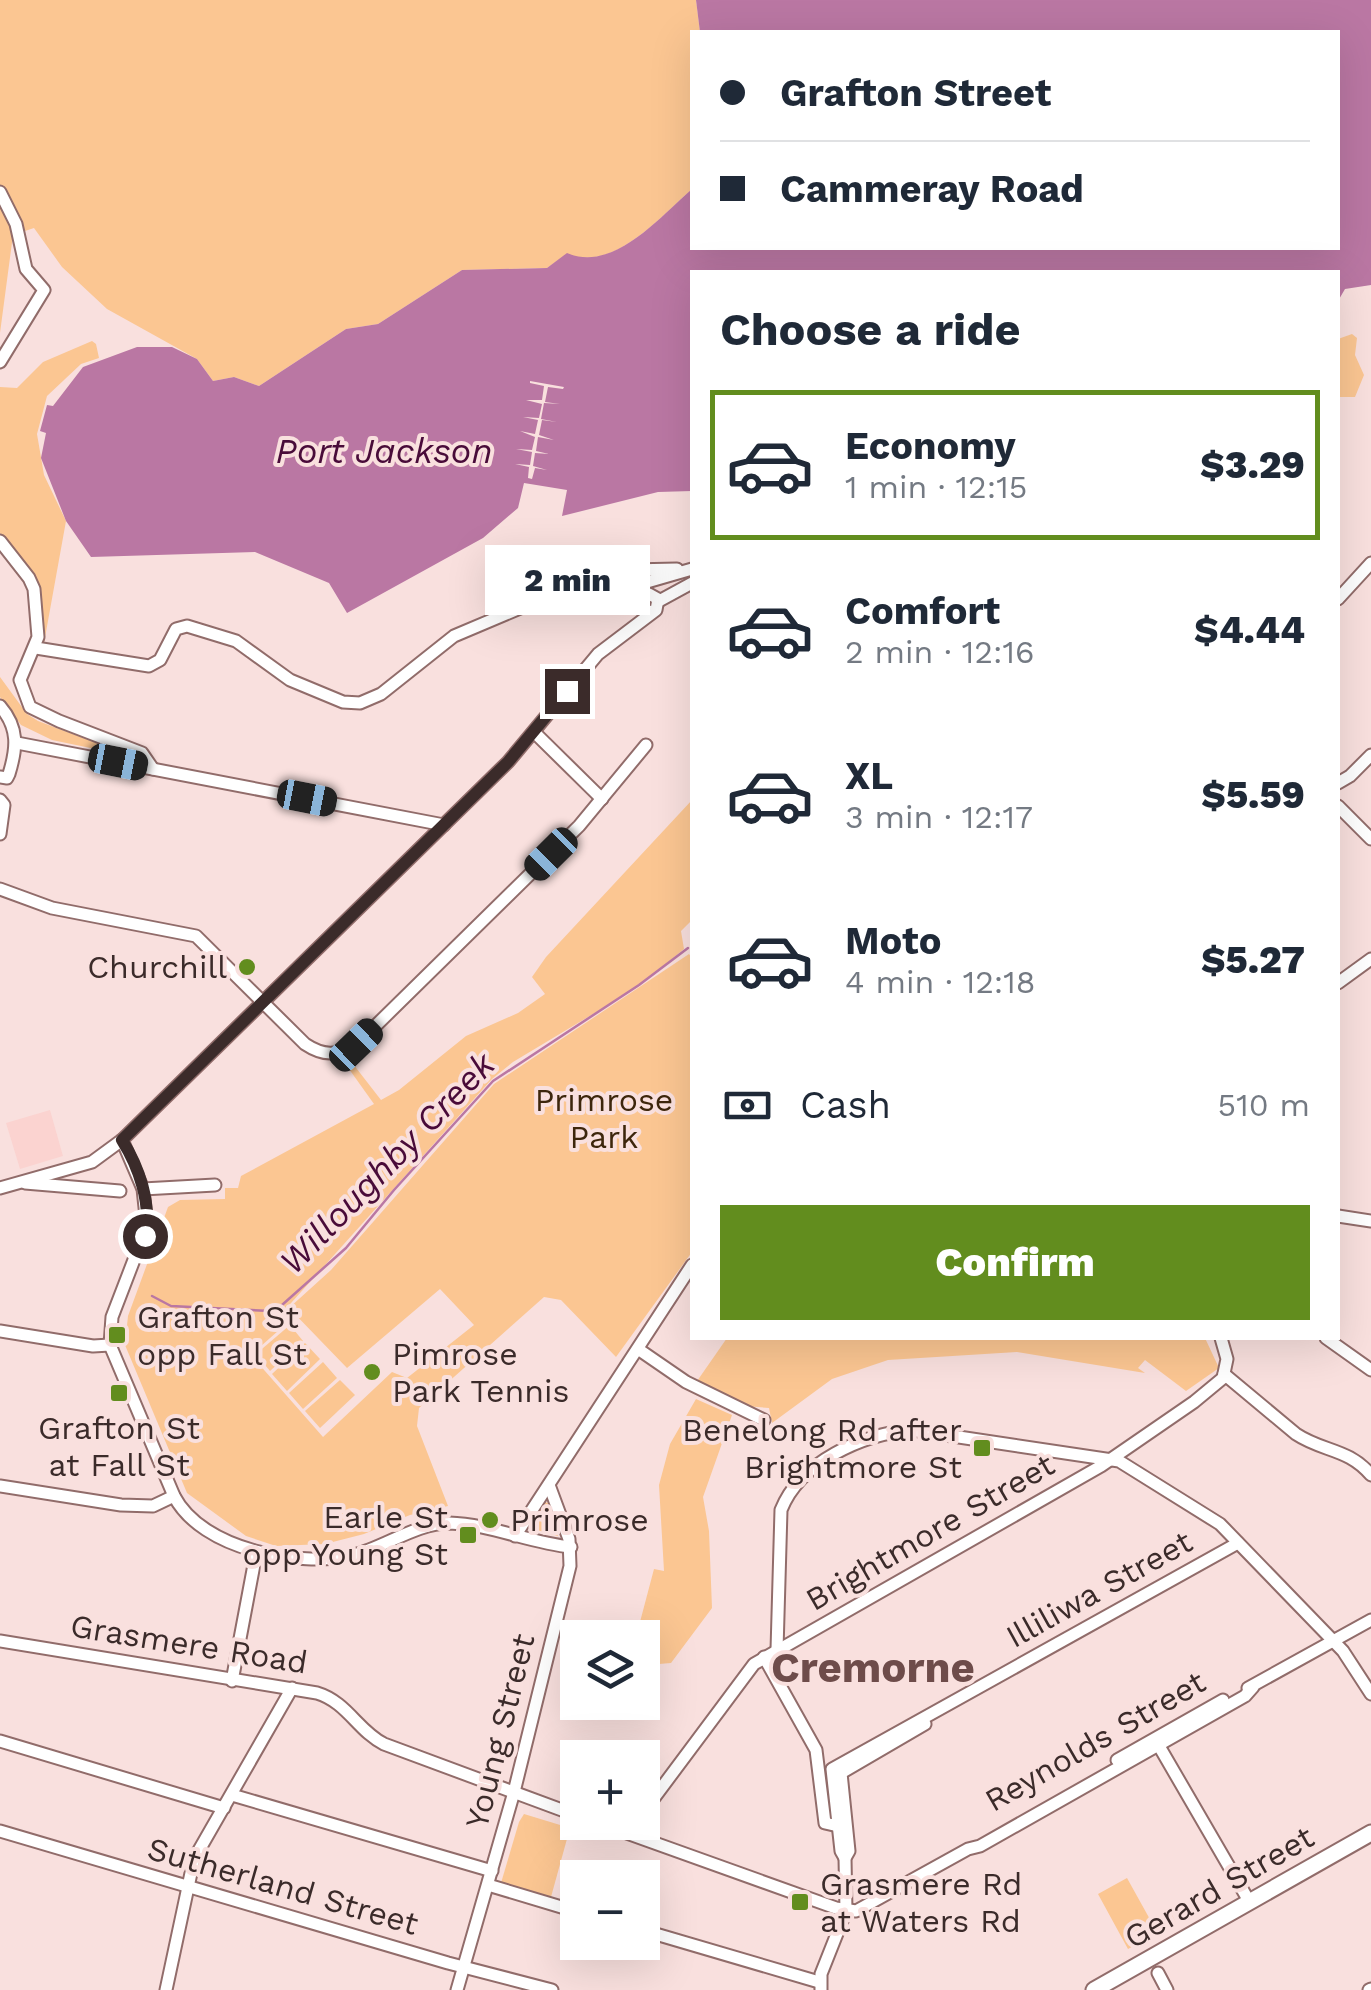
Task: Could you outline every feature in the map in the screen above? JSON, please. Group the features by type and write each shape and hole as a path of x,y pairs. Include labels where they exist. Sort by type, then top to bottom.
{"main road":[{"name":"Gerard Street","path":"1094,1990 1371,1833"}],"street":[{"path":"0,192 16,224 26,269 44,290 0,362"},
{"path":"0,540 34,589 38,637 20,680 30,707 59,722 142,752 152,769"},
{"path":"1340,597 1371,562"},
{"path":"36,648 149,666 160,660 176,630 188,626 236,641 290,680 343,702 360,703 380,694 454,636 558,592 581,592 632,570 690,569"},
{"path":"0,1188 100,1158 122,1140 534,732 598,654 626,631 649,595 690,570"},
{"path":"581,592 588,596 622,589 649,595 690,584"},
{"path":"0,706 14,728 16,743 10,774 0,777"},
{"path":"534,732 602,799"},
{"path":"16,743 444,825"},
{"path":"0,889 52,908 196,936 316,1052 343,1052 356,1045 579,826 646,744"},
{"path":"1340,782 1371,754"},
{"path":"0,834 2,802"},
{"path":"1340,808 1371,839"},
{"path":"1340,982 1371,959"},
{"path":"1359,969 1371,978"},
{"path":"122,1140 144,1189 147,1226 114,1308 110,1345 184,1513 256,1554 346,1556 439,1524 570,1547"},
{"path":"58,1172 62,1187"},
{"path":"20,1182 120,1191"},
{"path":"144,1189 215,1185"},
{"path":"1340,1216 1371,1221"},
{"path":"516,1536 690,1269"},
{"path":"0,1331 93,1346 110,1345"},
{"path":"1222,1340 1227,1354 1224,1376 1296,1434 1357,1458 1371,1474"},
{"path":"1329,1340 1371,1370"},
{"path":"638,1349 686,1382 764,1420"},
{"name":"Brightmore Street","path":"764,1657 1109,1460 1194,1402 1224,1376"},
{"path":"777,1650 781,1510 800,1478 824,1458 896,1431 912,1430 1119,1462 1210,1516 1333,1641 1371,1694"},
{"name":"Young Street","path":"457,1990 514,1792 567,1581 570,1547 560,1509 548,1485"},
{"path":"0,1486 121,1505 153,1506 174,1496"},
{"name":"Illiliwa Street","path":"846,1911 849,1851 841,1773 984,1690 988,1684 1238,1543"},
{"path":"232,1681 256,1554"},
{"name":"Reynolds Street","path":"968,1850 977,1839 1371,1620"},
{"name":"Grasmere Road","path":"0,1641 330,1697 384,1744 560,1809"},
{"path":"660,1790 749,1670 764,1657 816,1750 825,1823 838,1826"},
{"name":"Illiliwa Street","path":"846,1858 841,1851 832,1769 981,1684 988,1684"},
{"name":"Reynolds Street","path":"846,1911 868,1907 980,1846 1245,1696 1253,1687"},
{"path":"166,1990 194,1859 292,1688"},
{"path":"0,1741 224,1808"},
{"path":"1159,1746 1250,1901"},
{"path":"232,1795 492,1871"},
{"name":"Sutherland Street","path":"0,1832 464,1968 552,1990"},
{"path":"645,1840 846,1911 820,1986 660,1936"},
{"path":"488,1885 560,1907"},
{"path":"1158,1973 1167,1990"}],"shaded area":[{"path":"50,1110 63,1156 20,1169 6,1123"}],"green space":[{"path":"0,0 696,0 700,30 690,30 690,191 651,227 618,249 584,258 567,254 547,268 462,270 378,324 346,329 259,386 234,377 213,381 197,359 107,309 62,267 34,228 13,235 0,333"},
{"path":"1352,334 1357,338 1355,355 1364,375 1355,397 1340,397 1340,338"},
{"path":"92,341 99,358 81,364 47,396 37,434 44,475 66,521 44,643 36,583 0,533 0,387 17,388 43,362"},
{"path":"0,677 27,714 38,721 134,757 52,740 21,725 0,697"},
{"name":"Primrose Park","path":"690,802 690,922 681,931 684,949 638,987 513,1062 492,1079 283,1312 287,1323 251,1355 323,1437 392,1372 407,1378 474,1325 440,1289 347,1368 289,1308 331,1270 494,1084 689,954 690,1255 616,1357 561,1300 544,1297 419,1408 417,1426 448,1506 325,1544 276,1546 246,1536 187,1493 125,1345 128,1316 168,1207 180,1200 225,1199 225,1188 238,1188 241,1176 374,1104 344,1062 350,1060 381,1100 466,1036 518,1013 545,994 532,977 546,957"},
{"path":"290,1325 303,1341 270,1371 256,1354"},
{"path":"726,1340 1206,1340 1219,1368 1186,1391 1145,1360 1138,1368 1145,1373 1017,1352 888,1360 832,1379 772,1423 769,1408 744,1406 695,1384"},
{"path":"305,1343 320,1359 287,1391 272,1374"},
{"path":"323,1362 337,1378 303,1409 289,1393"},
{"path":"340,1380 355,1395 320,1428 305,1411"},
{"path":"696,1399 732,1415 703,1497 709,1531 712,1608 671,1663 660,1664 660,1620 640,1620 654,1569 664,1571 659,1485 670,1444"},
{"path":"545,1502 551,1504 558,1536 530,1528"},
{"path":"524,1814 560,1825 560,1840 567,1840 551,1897 501,1883"},
{"path":"1127,1878 1152,1923 1171,1913 1176,1923 1128,1949 1098,1894"}],"water":[{"name":"Port Jackson","path":"696,0 1371,0 1371,285 1345,289 1340,298 1340,270 690,270 690,491 658,492 562,516 567,490 524,483 518,508 483,538 347,613 329,583 255,552 91,557 66,521 41,458 46,433 40,431 47,405 53,406 83,367 137,347 172,347 197,359 213,381 234,377 259,386 346,329 378,324 462,270 547,268 567,253 584,257 618,249 651,227 690,191 690,250 1340,250 1340,30 700,30"}],"pier":[{"path":"530,381 564,387 548,387 545,402 560,404 544,403 541,419 557,422 542,420 539,435 554,440 538,437 536,451 549,454 535,453 533,466 547,470 535,468 532,479 528,478 529,467 515,464 530,465 532,452 516,449 532,450 535,437 520,431 535,434 538,420 523,417 539,418 542,404 526,400 542,400 544,386"}],"waterway":[{"name":"Willoughby Creek","path":"152,1296 171,1306 271,1311 282,1305 346,1248 493,1081 688,948"}],"place":[{"name":"Churchill","path":"247,967"},
{"name":"Grafton St opp Fall St","path":"117,1335"},
{"name":"Pimrose Park Tennis","path":"372,1372"},
{"name":"Grafton St at Fall St","path":"119,1393"},
{"name":"Benelong Rd after Brightmore St","path":"982,1448"},
{"name":"Primrose","path":"490,1520"},
{"name":"Earle St opp Young St","path":"468,1535"},
{"name":"Grasmere Rd at Waters Rd","path":"800,1902"}],"district":[{"name":"Cremorne","path":"873,1667"}],"route":[{"path":"145,1236 144,1189 122,1140 508,762 567,691"}]}
